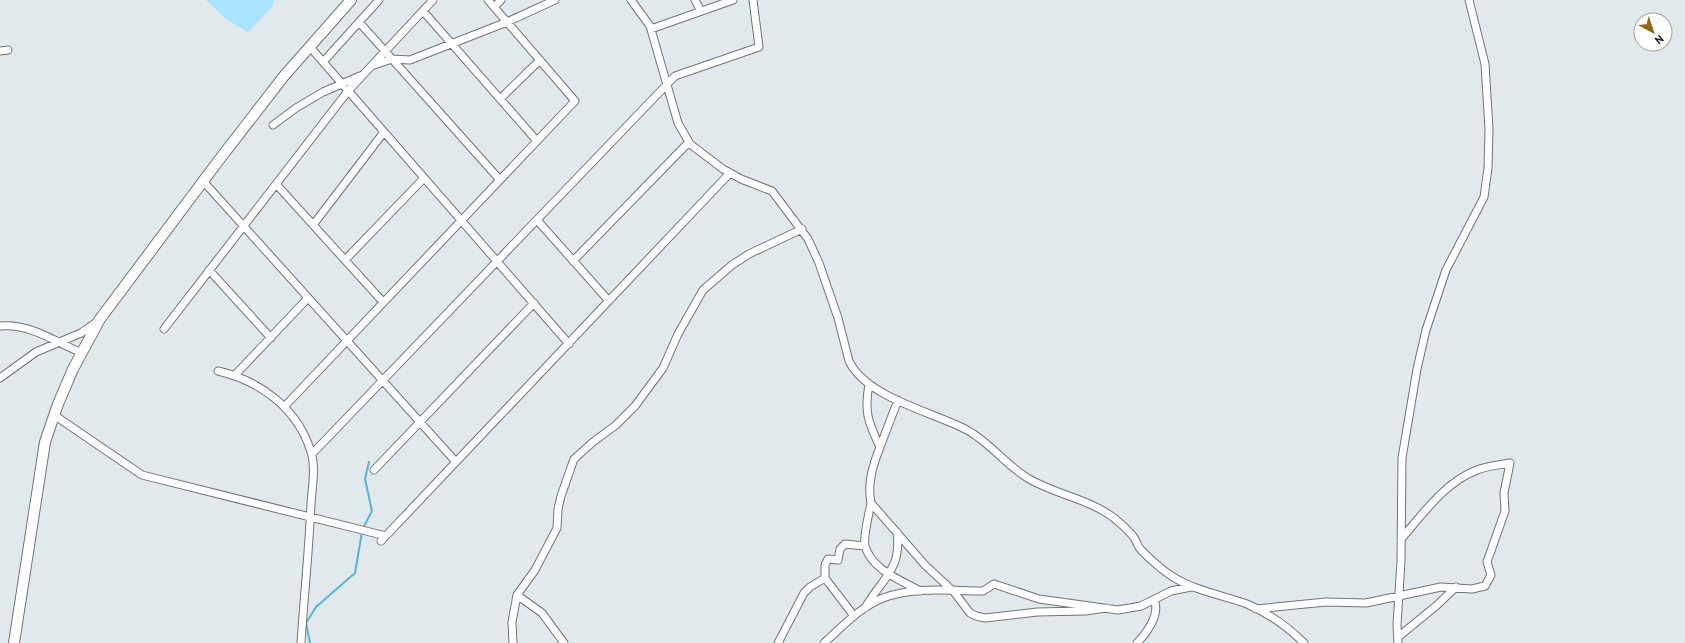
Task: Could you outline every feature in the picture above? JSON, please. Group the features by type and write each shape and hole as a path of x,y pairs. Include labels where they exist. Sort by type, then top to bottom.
{"street":[{"path":"14,643 44,450 54,415 73,369 100,319 203,181 284,76 351,0"},
{"path":"323,62 379,0"},
{"path":"164,329 348,91 433,0"},
{"path":"284,407 575,101 488,0"},
{"path":"494,7 501,0"},
{"path":"273,125 296,108 323,92 359,77 375,64 392,59 410,60 507,22 555,0"},
{"path":"631,0 651,29 678,123 689,142 698,151 730,174 741,180 772,191 802,229 824,276 838,318 849,361 852,367 869,384 898,400 966,429 980,438 1020,473 1031,480 1099,507 1125,528 1135,539 1140,549 1172,577 1191,587 1256,609 1277,620 1304,643"},
{"path":"695,0 701,12"},
{"path":"651,29 733,0"},
{"path":"312,454 676,76 759,47 753,0"},
{"path":"1398,640 1402,458 1417,369 1426,330 1446,270 1484,198 1488,168 1489,129 1485,64 1469,0"},
{"path":"423,11 537,141"},
{"path":"359,22 500,180"},
{"path":"310,47 569,344"},
{"path":"0,51 8,50"},
{"path":"500,99 540,60"},
{"path":"313,224 384,132"},
{"path":"573,261 689,142"},
{"path":"54,415 142,475 311,517 383,538 730,174"},
{"path":"345,260 424,178"},
{"path":"203,181 456,462"},
{"path":"276,184 384,302"},
{"path":"537,220 609,301"},
{"path":"513,643 512,622 517,595 535,570 557,528 558,508 570,467 574,459 583,450 616,425 635,406 663,368 678,334 703,290 732,265 749,254 802,229"},
{"path":"209,270 271,338"},
{"path":"236,375 308,298"},
{"path":"374,470 534,303"},
{"path":"0,378 36,352 81,333 100,319"},
{"path":"0,326 33,329 57,343 82,353"},
{"path":"218,371 236,375 251,382 273,396 284,407 304,434 312,454 313,476 311,517 301,643"},
{"path":"869,384 865,407 873,432 880,447"},
{"path":"898,400 872,471 869,490 871,503 865,546 872,559 888,574 920,591"},
{"path":"1256,609 1326,602 1366,603 1441,587 1472,589 1480,588 1489,581 1491,575 1487,562 1504,515 1504,493 1510,463 1478,469 1462,478 1429,507 1401,539"},
{"path":"871,503 925,565 954,592 970,613 985,618 1030,613 1085,611 1106,608"},
{"path":"864,609 897,558 899,546 897,532"},
{"path":"854,616 825,578 826,562 831,558 838,560 841,546 852,544 865,546"},
{"path":"778,643 804,594 810,587 825,578"},
{"path":"824,643 864,609 882,599 904,593 920,591 983,591 994,584 1039,599 1125,610 1141,606 1171,591 1191,587"},
{"path":"1398,640 1456,587"},
{"path":"517,595 542,613 558,639 564,643"},
{"path":"1137,643 1148,628 1156,612 1154,600"}],"shaded area":[{"path":"206,0 274,0 272,7 248,32 227,20"}],"waterway":[{"path":"363,528 372,511 365,479 369,462"},
{"path":"310,643 306,623 316,607 355,573 362,532"}]}
